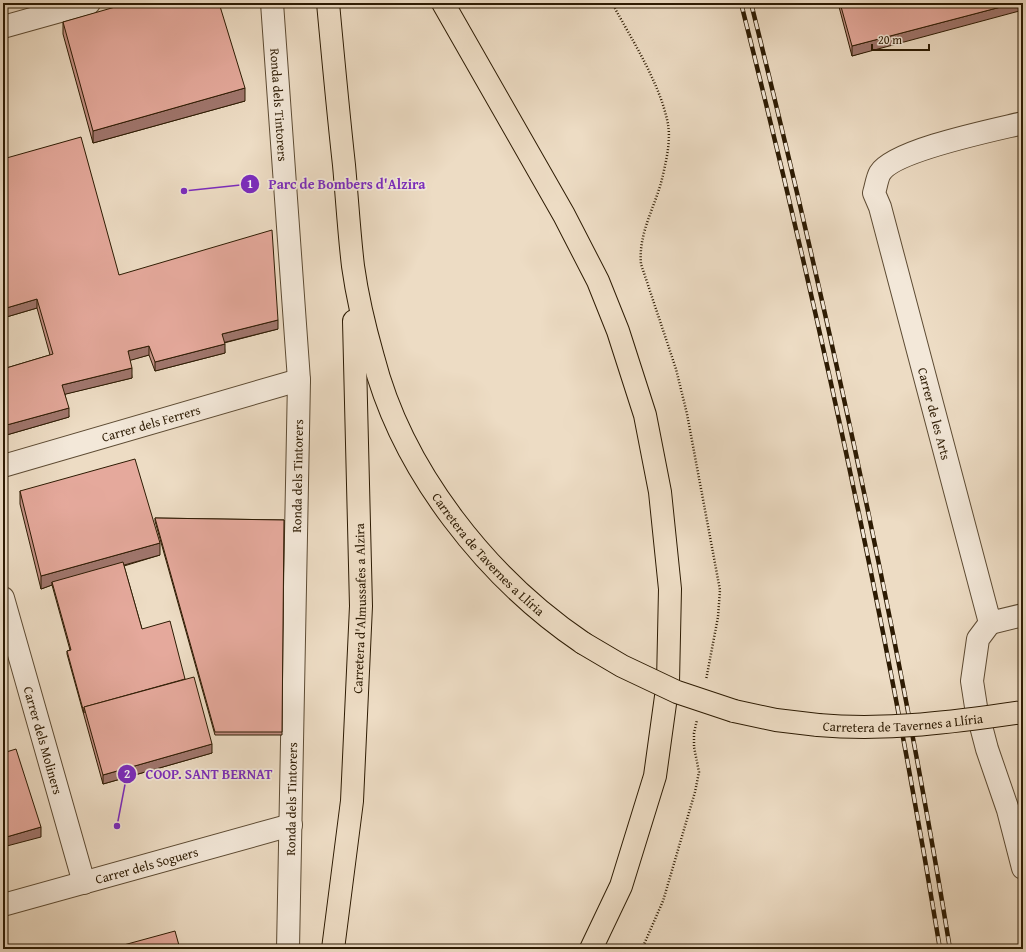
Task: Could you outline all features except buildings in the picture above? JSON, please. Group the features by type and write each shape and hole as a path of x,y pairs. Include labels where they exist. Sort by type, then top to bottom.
{"main road":[{"name":"Carretera de Tavernes a Llíria","path":"328,3 353,267 373,358 388,404 406,442 435,493 458,526 507,581 556,625 622,666 677,692 734,711 776,720 863,728 938,724 1023,712"},
{"path":"443,3 564,215 598,281 618,331 645,415 660,492 670,589 668,682 655,776 621,886 591,949"},
{"name":"Carretera d'Almussafes a Alzira","path":"333,949 352,801 361,606 353,267"}],"street":[{"path":"3,27 89,3"},
{"name":"Ronda dels Tintorers","path":"272,3 299,380 288,949"},
{"name":"Carrer de les Arts","path":"990,623 880,207 874,193 880,173 894,160 916,151 1023,123"},
{"name":"Carrer dels Ferrers","path":"3,466 299,380"},
{"name":"Carrer dels Moliners","path":"3,598 84,882"},
{"path":"1023,615 990,623 978,639 972,682 986,749 1008,810 1023,868"},
{"name":"Carrer dels Soguers","path":"3,905 291,825"}],"railway":[{"path":"741,3 798,238 851,474 898,711 940,949"},
{"path":"751,3 835,356 885,592 930,830 950,949"}],"place":[{"name":"Parc de Bombers d'Alzira","path":"184,191"},
{"name":"COOP. SANT BERNAT","path":"117,826"}]}
